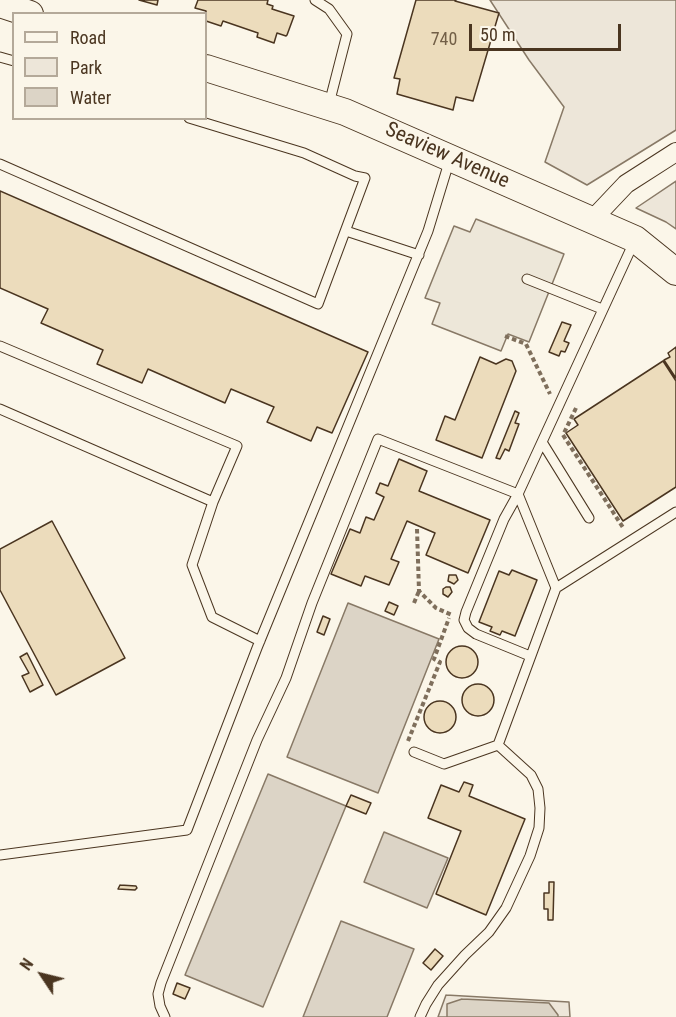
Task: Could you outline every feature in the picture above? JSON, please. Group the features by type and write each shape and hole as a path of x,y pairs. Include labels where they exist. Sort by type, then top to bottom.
{"street":[{"path":"0,4 24,12"},
{"name":"Seaview Avenue","path":"207,68 345,111 635,239 676,272"},
{"path":"592,220 626,184 676,152"}],"lane":[{"path":"315,0 328,9 347,34 328,106"},
{"path":"0,164 318,304 364,178 304,153 196,120"},
{"path":"0,855 187,830 260,641 419,255 450,158"},
{"path":"346,231 419,255"},
{"path":"531,656 476,634 468,628 464,620 504,519 518,495 635,239"},
{"path":"528,279 602,309"},
{"path":"0,346 237,446 213,502 192,565 212,617 260,641"},
{"path":"0,409 213,502"},
{"path":"165,1017 158,994 161,983 257,740 286,678 312,603 378,439 518,495 556,588"},
{"path":"542,442 589,518"},
{"path":"498,745 556,588 676,512"},
{"path":"410,749 444,764 498,745"},
{"path":"420,1017 438,985 489,932 506,908 530,856 539,828 538,789 531,775 498,745"}],"path":[{"path":"506,336 526,344 551,394"},
{"path":"576,408 563,435 631,540"},
{"path":"414,603 419,591 417,530"},
{"path":"419,591 436,608 464,620"},
{"path":"410,749 440,662 434,659 451,615"}],"green space":[{"path":"490,0 676,0 676,130 587,185 545,162 564,107 529,60"},
{"path":"676,181 676,229 636,208"},
{"path":"446,995 569,1002 570,1017 438,1017"}],"shaded area":[{"path":"476,219 564,254 529,342 508,334 501,351 432,324 440,303 425,298 454,226 470,232"}],"water":[{"path":"348,603 439,639 378,793 287,757"},
{"path":"268,774 346,806 263,1007 185,975"},
{"path":"384,832 448,858 427,908 364,882"},
{"path":"341,921 414,949 387,1017 303,1017"},
{"path":"462,999 549,1003 558,1017 447,1017 447,1004"}],"building":[{"path":"139,0 158,0 157,5"},
{"path":"198,0 268,0 267,4 273,6 272,9 294,16 287,35 277,33 274,43 257,37 258,33 223,21 221,26 207,21 207,12 195,8"},
{"path":"416,0 456,0 499,13 473,101 456,97 453,110 397,94 400,79 394,78"},
{"path":"0,191 368,352 332,433 317,427 311,441 267,422 274,407 231,389 225,403 148,369 142,383 97,364 103,350 41,323 48,309 0,288"},
{"path":"562,322 571,325 564,341 569,343 565,352 561,351 559,356 549,352"},
{"path":"676,347 676,378 664,360 670,357 668,353"},
{"path":"480,357 496,364 506,359 512,361 516,371 482,458 436,440 445,416 455,420"},
{"path":"663,361 676,381 676,487 623,521 566,433 578,425 574,419"},
{"path":"515,411 519,413 515,423 519,424 509,451 505,449 500,459 496,458"},
{"path":"399,459 427,471 419,491 490,520 468,573 426,555 435,533 407,521 391,559 399,562 389,585 365,576 361,586 331,574 350,529 360,533 366,517 374,520 384,497 376,493 380,483 388,486"},
{"path":"52,521 125,658 56,695 0,590 0,549"},
{"path":"512,570 537,580 515,636 502,631 500,635 490,631 492,627 479,622 499,571 509,575"},
{"path":"449,575 456,575 458,580 454,584 448,581"},
{"path":"450,587 452,592 448,597 443,594 443,589"},
{"path":"389,602 398,606 394,615 385,611"},
{"path":"323,616 330,619 324,635 317,632"},
{"path":"462,646 473,651 478,662 473,673 462,678 451,673 446,662 451,651"},
{"path":"27,653 43,685 30,692 22,676 29,673 20,657"},
{"path":"478,684 489,689 494,700 489,711 478,716 467,711 462,700 467,689"},
{"path":"440,701 451,706 456,717 451,728 440,733 429,728 424,717 429,706"},
{"path":"464,782 473,785 469,796 525,819 486,915 436,894 461,831 428,818 441,785 459,792"},
{"path":"351,795 371,803 366,814 346,806"},
{"path":"549,882 554,882 553,920 548,920 548,909 544,909 544,893 549,893"},
{"path":"120,885 137,888 135,890 118,889"},
{"path":"435,949 443,956 431,970 423,963"},
{"path":"177,983 190,988 185,999 173,994"}]}
